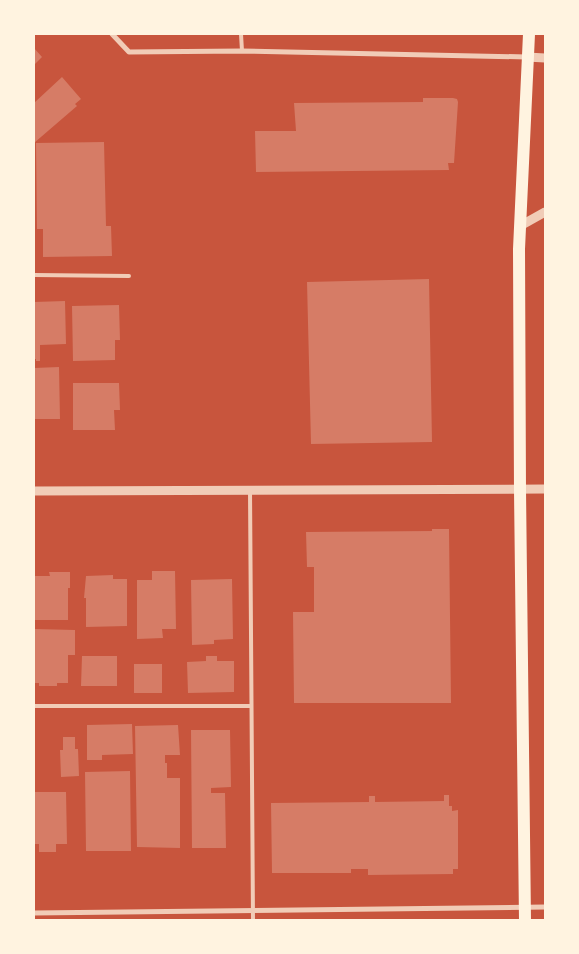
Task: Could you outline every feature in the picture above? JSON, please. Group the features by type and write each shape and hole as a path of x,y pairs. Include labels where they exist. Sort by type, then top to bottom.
{"main road":[{"path":"525,914 520,490 520,226 529,34"}],"street":[{"path":"112,34 129,52 242,50 545,58"},
{"path":"520,226 545,212"},
{"path":"34,491 545,489"},
{"path":"34,913 253,911 525,914 545,907"}],"lane":[{"path":"241,34 242,50"},
{"path":"34,275 129,276"},
{"path":"250,490 253,920"},
{"path":"34,706 251,706"}],"building":[{"path":"34,48 42,57 34,65"},
{"path":"62,77 81,99 75,104 77,106 34,143 34,103"},
{"path":"423,98 457,99 454,163 448,163 449,170 256,172 255,131 296,131 294,103 423,102"},
{"path":"104,142 106,226 111,226 112,256 43,257 43,229 37,229 36,143"},
{"path":"429,279 432,442 311,444 307,282"},
{"path":"65,301 66,344 40,345 40,361 36,361 34,359 34,302"},
{"path":"119,305 120,340 115,340 115,360 73,361 72,306"},
{"path":"59,367 60,419 34,419 34,368"},
{"path":"73,383 119,383 120,410 114,410 115,430 73,430"},
{"path":"432,529 449,529 451,703 294,703 293,612 314,612 314,567 307,567 306,532 432,531"},
{"path":"152,571 175,571 176,629 162,629 163,638 137,639 137,580 152,580"},
{"path":"49,572 70,572 68,620 34,620 34,576 50,576"},
{"path":"113,575 113,579 127,579 127,626 86,627 86,598 84,598 86,576"},
{"path":"232,579 233,639 214,640 214,644 192,645 191,580"},
{"path":"34,629 75,630 75,655 68,655 68,683 57,683 57,686 39,686 39,683 34,683"},
{"path":"82,656 117,656 117,686 81,686"},
{"path":"206,656 217,656 217,661 234,661 234,692 188,693 187,662 206,661"},
{"path":"134,664 162,664 162,693 134,693"},
{"path":"132,724 133,754 102,755 102,760 87,760 87,725"},
{"path":"178,725 180,755 165,755 165,763 167,763 167,778 180,778 180,848 137,847 135,726"},
{"path":"191,730 230,730 231,787 211,788 211,793 225,793 226,848 192,848"},
{"path":"63,737 75,737 75,749 78,749 79,776 61,777 60,750 63,750"},
{"path":"130,771 131,851 86,851 85,772"},
{"path":"34,792 66,792 67,844 56,844 56,852 39,852 39,844 34,844"},
{"path":"444,795 449,795 449,806 452,806 452,811 458,810 458,869 453,869 453,874 368,875 368,869 351,869 351,873 272,873 271,803 369,802 369,796 375,796 375,802 444,801"}]}
